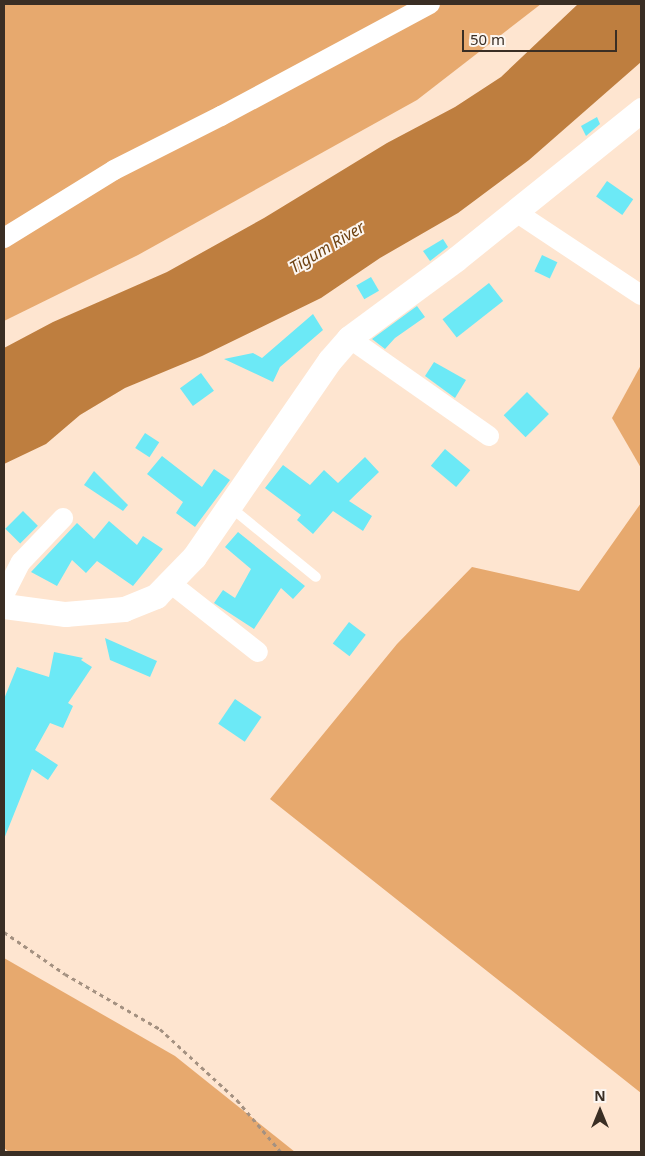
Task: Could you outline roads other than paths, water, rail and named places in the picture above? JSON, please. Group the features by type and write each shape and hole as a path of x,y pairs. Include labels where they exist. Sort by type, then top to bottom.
{"street":[{"path":"4,238 114,170 221,116 430,4"},
{"path":"4,606 65,614 124,609 156,596 194,557 330,360 349,338 516,212 641,110"},
{"path":"516,212 641,296"},
{"path":"349,338 489,436"},
{"path":"4,595 21,562 63,518"},
{"path":"169,582 258,652"}],"lane":[{"path":"229,506 316,577"}],"water":[{"name":"Tigum River","path":"578,4 641,4 641,62 529,160 458,213 380,258 321,298 202,356 125,388 80,415 46,444 4,464 4,348 53,322 167,272 264,218 387,143 455,107 501,77"}]}
